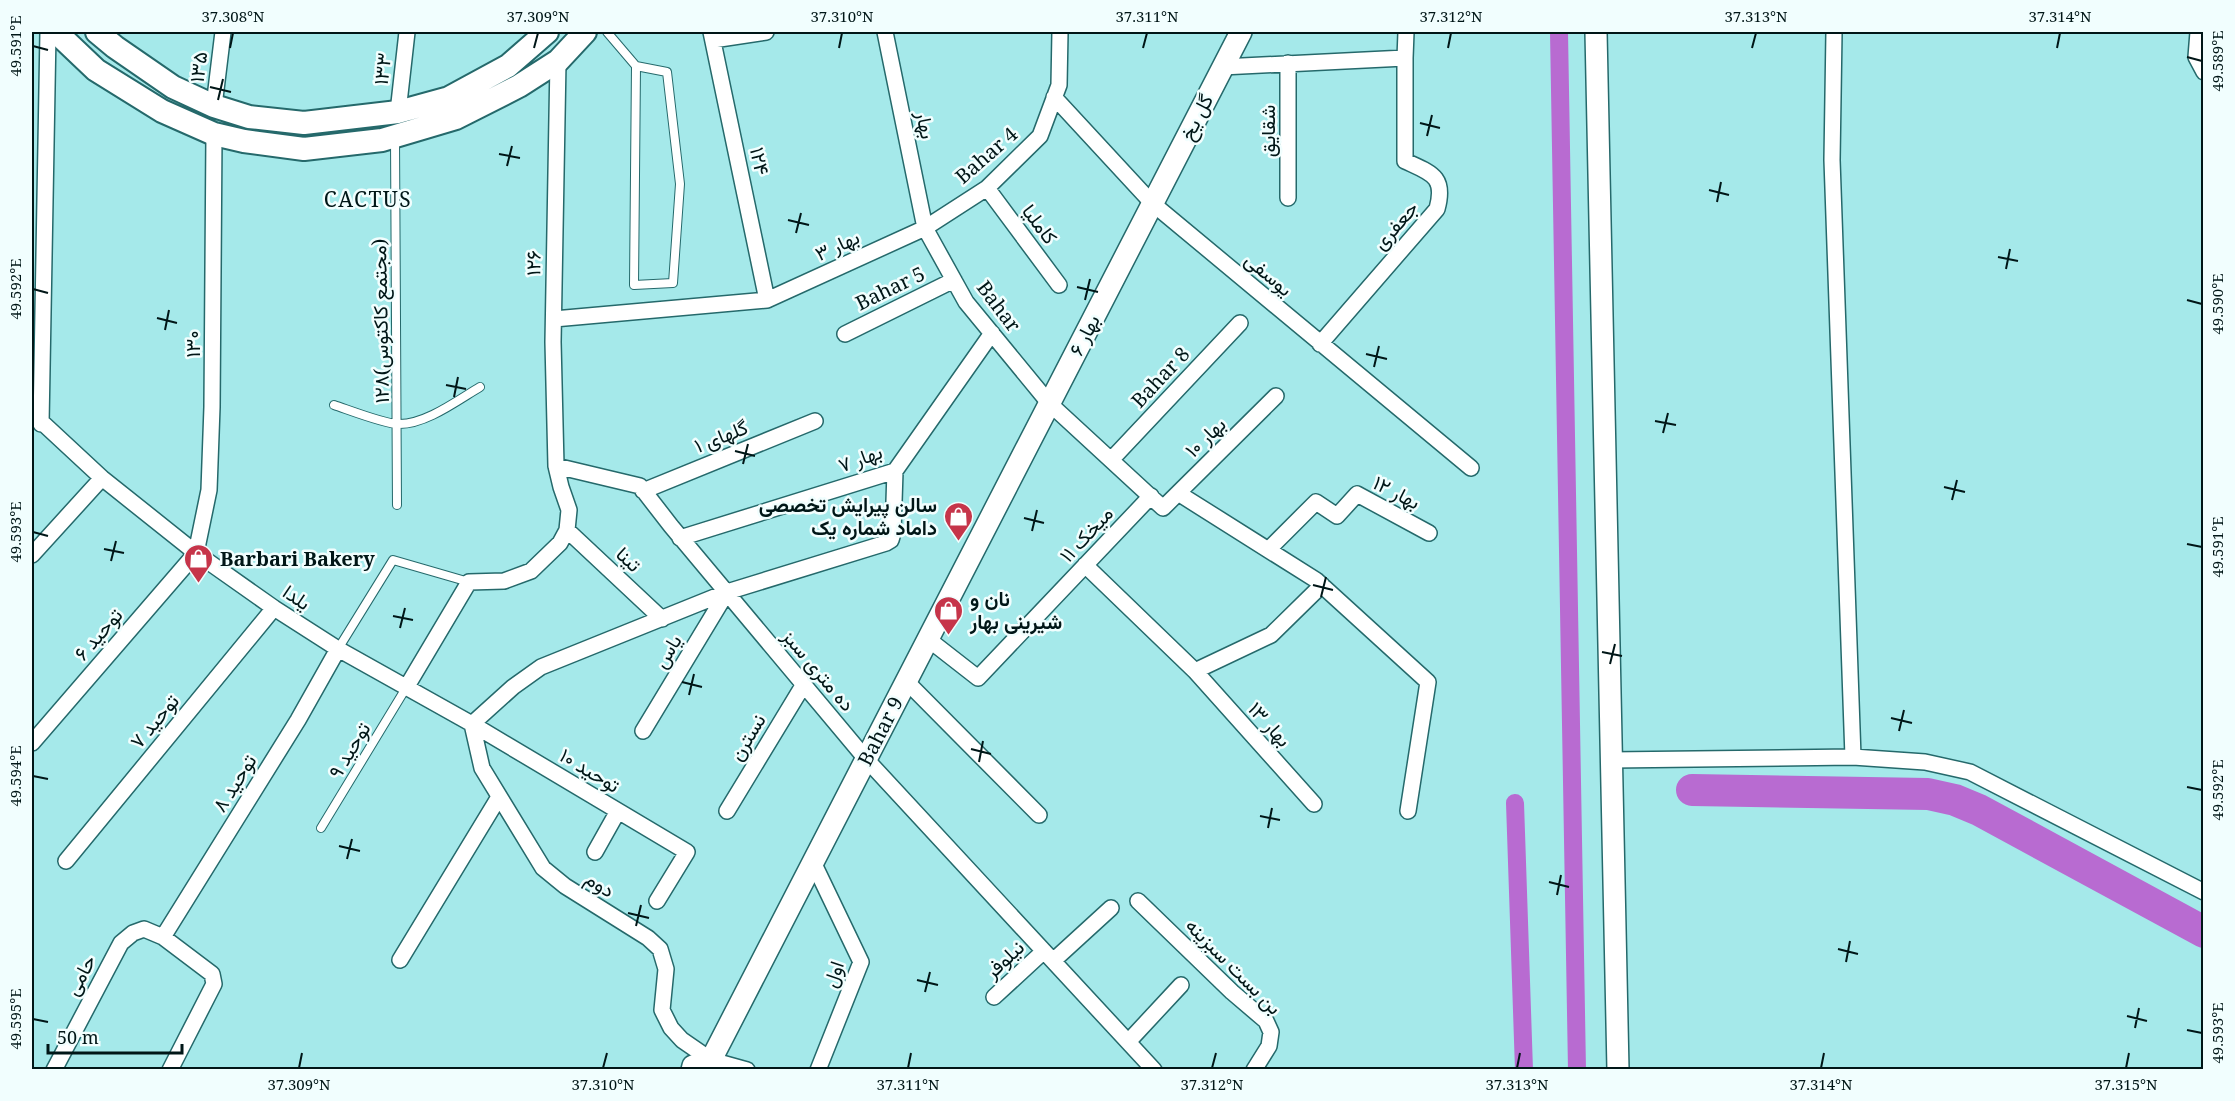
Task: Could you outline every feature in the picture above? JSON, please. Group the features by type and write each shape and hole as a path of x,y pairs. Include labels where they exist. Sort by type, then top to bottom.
{"main road":[{"path":"56,32 96,70 162,111 214,134 244,141 304,149 394,137 456,118 519,86 558,61 585,32"},
{"path":"97,32 173,87 214,106 249,117 304,123 398,112 449,98 508,66 547,32"},
{"name":"گل یخ","path":"1152,203 1240,32"},
{"path":"1596,32 1618,1070"},
{"name":"بهار ۶","path":"1049,403 1152,203"},
{"name":"Bahar 9","path":"712,1065 813,862 1049,403"},
{"path":"692,1070 693,1066 712,1065"}],"street":[{"path":"36,419 48,32"},
{"name":"۱۳۵","path":"214,106 223,32"},
{"name":"۱۳۳","path":"398,112 407,32"},
{"path":"712,36 766,32"},
{"name":"بهار","path":"885,32 925,228"},
{"name":"Bahar 4","path":"925,228 987,188 1040,136 1059,86 1060,32"},
{"path":"1222,67 1405,58 1406,32"},
{"path":"1834,32 1832,160 1853,757"},
{"path":"2198,32 2196,57 2204,72"},
{"name":"۱۲۴","path":"712,36 767,300"},
{"name":"جعفری","path":"1320,344 1437,209 1440,191 1438,181 1432,173 1405,161 1405,58"},
{"name":"۱۲۶","path":"558,61 554,319 556,466 570,510 567,530"},
{"name":"شقایق","path":"1288,63 1288,198"},
{"name":"یوسفی","path":"1054,97 1152,203 1471,468"},
{"name":"۱۳۰","path":"196,553 209,490 212,407 214,134"},
{"name":"کاملیا","path":"987,188 1059,285"},
{"name":"Bahar","path":"925,228 966,302 1049,403 1163,508"},
{"name":"بهار ۳","path":"554,319 767,300 925,228"},
{"name":"Bahar 5","path":"845,334 954,280"},
{"name":"Bahar 8","path":"1111,460 1240,323"},
{"name":"بهار ۷","path":"680,537 895,471 992,333"},
{"name":"بهار ۱۰","path":"1163,508 1276,396"},
{"name":"یلدا","path":"36,419 102,478 196,553 274,608 338,649 472,724"},
{"name":"گلهای ۱","path":"644,490 815,421"},
{"path":"556,466 640,486 644,490"},
{"path":"472,724 513,687 541,667 727,592 886,543 891,540 893,533 895,471"},
{"path":"32,555 102,478"},
{"name":"ده متری سبز","path":"644,490 680,537 866,759 1154,1070"},
{"path":"1178,493 1269,549 1322,585 1428,682 1408,811"},
{"name":"بهار ۱۲","path":"1269,549 1316,502 1336,516 1357,494 1429,533"},
{"name":"میخک ۱۱","path":"928,639 978,678 1151,496"},
{"path":"406,688 469,582 504,581 531,571 560,543 567,530"},
{"name":"تینا","path":"567,530 662,619"},
{"name":"توحید ۶","path":"32,743 196,553"},
{"name":"بهار ۱۳","path":"1085,565 1195,671 1314,804"},
{"path":"1195,671 1271,635 1322,585"},
{"name":"یاس","path":"644,730 727,592"},
{"name":"توحید ۷","path":"66,861 274,608"},
{"name":"توحید ۸","path":"163,938 298,720 338,649"},
{"path":"906,681 1039,815"},
{"name":"نسترن","path":"727,811 804,684"},
{"name":"دوم","path":"472,724 482,768 543,868 565,886 648,938 660,949 666,969 662,1010 671,1028 712,1065 747,1070"},
{"name":"توحید ۱۰","path":"472,724 687,852 657,901"},
{"path":"1611,760 1853,757 1925,762 1970,772 2204,892"},
{"path":"400,960 499,797"},
{"path":"595,852 618,811"},
{"name":"اول","path":"813,862 861,963 818,1070"},
{"name":"بن بست سبزینه","path":"1138,901 1232,992 1266,1021 1271,1032 1269,1046 1254,1070"},
{"name":"نیلوفر","path":"994,997 1112,908"},
{"name":"حامی","path":"54,1070 121,943 144,929 163,938"},
{"path":"163,938 212,974 214,978 214,984 171,1070"},
{"path":"1128,1042 1181,985"}],"lane":[{"path":"607,32 636,66 667,72 680,184 674,283 634,285 636,66"},
{"name":"۱۲۸(مجتمع کاکتوس)","path":"394,137 397,505"},
{"path":"334,405 397,424 414,422 443,410 480,387"},
{"path":"338,649 393,560 469,582"},
{"name":"توحید ۹","path":"321,828 406,688"}],"waterway":[{"path":"1559,32 1577,1070"},
{"path":"1692,790 1928,794 1955,800 1979,810 2204,932"},
{"path":"1515,803 1524,1070"}],"place":[{"name":"سالن پیرایش تخصصی داماد شماره یک","path":"958,542"},
{"name":"Barbari Bakery","path":"199,584"},
{"name":"نان و شیرینی بهار","path":"949,636"}],"district":[{"name":"CACTUS","path":"368,199"}]}
